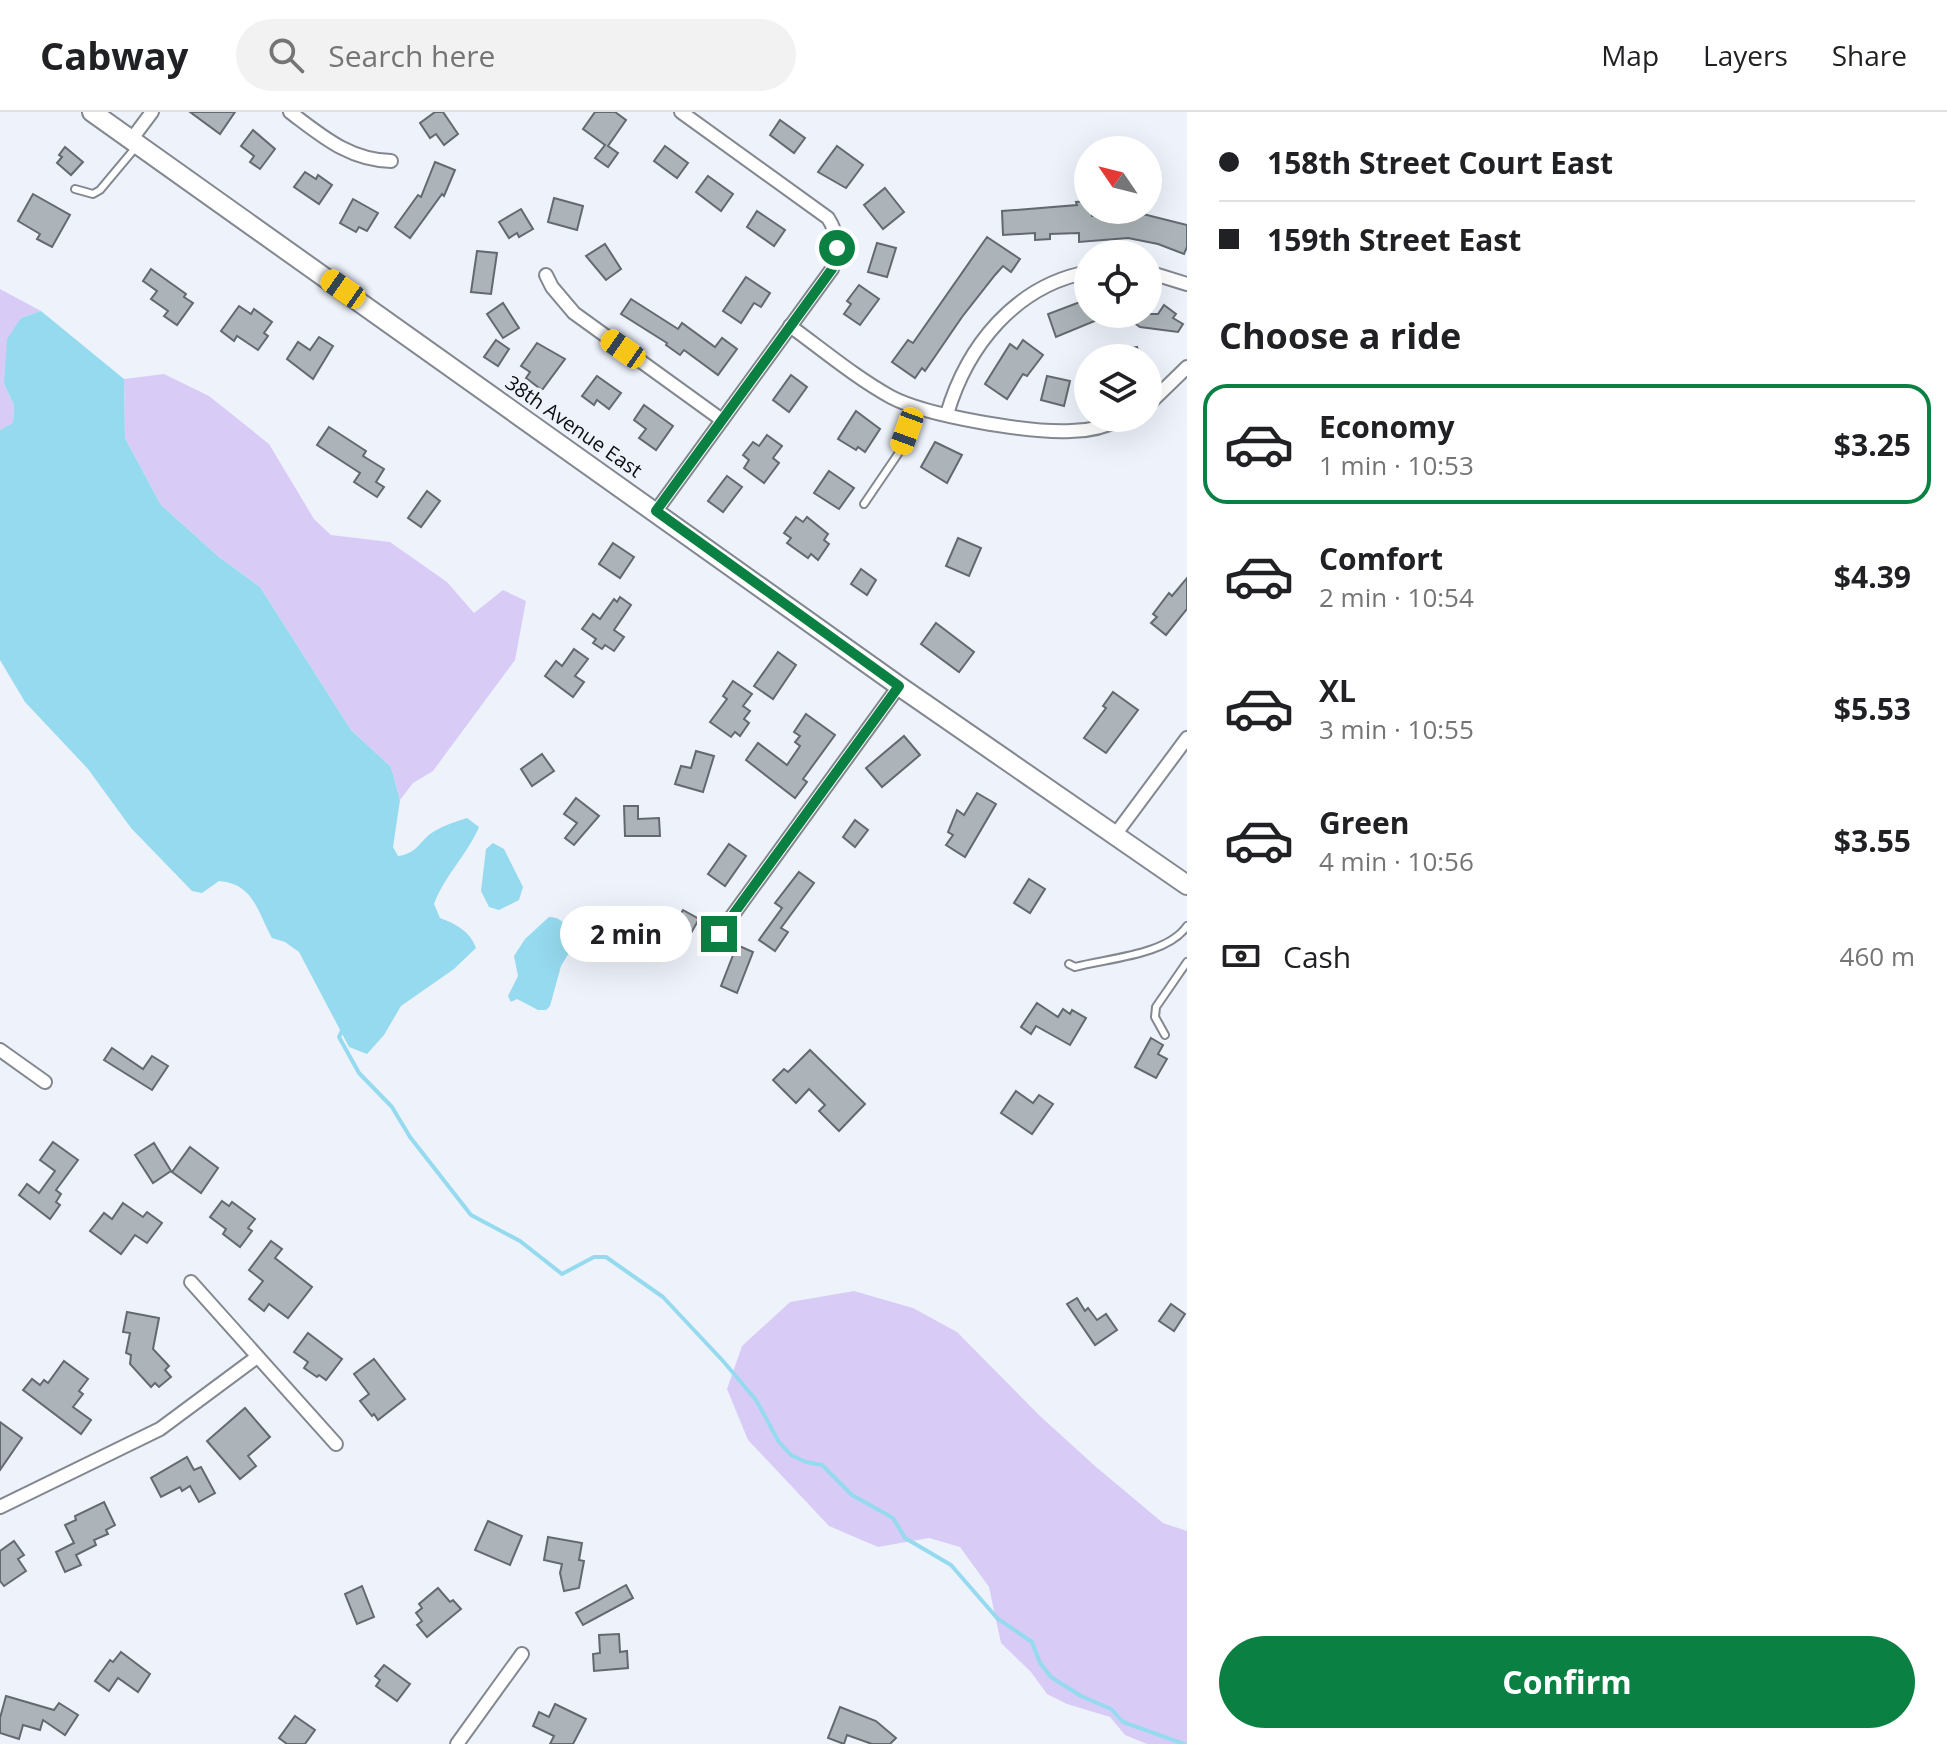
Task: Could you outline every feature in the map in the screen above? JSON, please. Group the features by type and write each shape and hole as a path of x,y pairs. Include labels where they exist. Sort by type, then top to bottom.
{"street":[{"name":"38th Avenue East","path":"92,112 899,686 1187,885"},
{"path":"135,142 152,112"},
{"path":"290,112 341,149 362,157 391,161"},
{"path":"656,511 832,269 837,248 835,231 828,218 681,112"},
{"path":"546,275 574,313 722,420"},
{"path":"1162,276 1187,284"},
{"path":"947,414 963,368 1005,314 1045,286 1074,277"},
{"path":"790,326 868,382 915,407 1029,429 1074,430"},
{"path":"1162,391 1187,367"},
{"path":"719,934 899,686"},
{"path":"1115,835 1187,738"},
{"path":"0,1050 45,1082"},
{"path":"191,1282 336,1444"},
{"path":"0,1507 160,1429 257,1357"},
{"path":"457,1744 522,1654"}],"lane":[{"path":"75,189 93,194 100,190 135,142"},
{"path":"864,504 898,454 915,407"},
{"path":"1069,964 1075,967 1151,951 1173,941 1187,926"},
{"path":"1165,1035 1155,1017 1156,1007 1187,962"}],"shaded area":[{"path":"0,289 41,311 21,318 4,384 14,405 13,424 0,430"},
{"path":"164,374 209,396 269,444 314,519 331,535 390,542 447,582 474,613 503,590 526,601 515,660 433,771 413,783 400,800 391,767 351,730 260,587 219,557 161,505 125,438 124,379"},
{"path":"854,1291 913,1308 957,1332 1040,1416 1095,1466 1163,1523 1187,1531 1187,1744 1147,1744 1125,1735 1110,1717 1067,1704 1047,1694 1031,1672 1001,1643 989,1587 960,1547 929,1538 878,1547 829,1526 748,1440 727,1389 742,1346 790,1302"}],"water":[{"path":"41,311 124,379 125,438 161,505 219,557 260,587 351,730 391,767 400,800 393,847 398,856 413,851 430,834 453,823 467,818 479,827 434,904 440,918 462,929 476,948 454,969 401,1006 384,1035 367,1054 349,1047 299,952 285,942 272,938 247,893 231,883 219,881 202,893 192,891 131,828 88,769 25,702 0,660 0,430 13,423 14,405 4,384 7,339 21,318"},
{"path":"493,843 504,849 523,887 519,900 499,910 489,907 481,891 486,849"},
{"path":"549,917 560,920 575,932 576,941 561,966 550,1006 546,1010 538,1010 517,999 511,1002 508,996 518,976 514,956 525,939"}],"building":[{"path":"190,112 235,112 220,134"},
{"path":"435,112 443,112 458,134 444,145 436,134 430,138 420,123"},
{"path":"595,112 615,112 626,120 608,146 618,153 608,167 595,158 605,145 583,129"},
{"path":"780,120 805,138 794,153 770,135"},
{"path":"253,130 275,149 260,169 250,162 254,156 241,146"},
{"path":"665,146 688,163 677,178 654,161"},
{"path":"837,146 863,165 846,188 818,172"},
{"path":"65,147 83,162 71,175 57,163"},
{"path":"435,162 455,170 444,196 442,194 410,238 395,227 418,195 421,197"},
{"path":"305,172 316,179 318,175 332,185 319,204 294,187"},
{"path":"708,176 733,194 721,211 696,192"},
{"path":"885,188 904,212 883,229 864,205"},
{"path":"33,194 70,215 52,247 37,239 40,234 18,221"},
{"path":"554,198 583,206 577,230 548,222"},
{"path":"353,199 378,213 367,231 359,227 356,232 340,223"},
{"path":"1074,205 1074,224 1162,224 1162,219 1187,225 1187,247 1184,254 1162,246 1162,240 1079,240 1079,233 1050,234 1050,239 1035,240 1035,233 1003,235 1002,211"},
{"path":"521,209 533,229 519,237 517,233 509,238 499,222"},
{"path":"757,211 785,230 774,246 747,227"},
{"path":"987,237 1020,259 1011,272 1003,266 995,275 925,371 922,368 915,378 892,362 908,340 913,343"},
{"path":"877,243 896,248 887,277 868,272"},
{"path":"605,244 621,269 606,280 586,256"},
{"path":"477,251 497,253 491,294 471,292"},
{"path":"151,269 186,294 184,297 193,303 177,325 164,316 168,311 151,299 157,291 143,281"},
{"path":"746,277 770,293 761,307 754,303 741,323 723,311"},
{"path":"859,285 879,299 860,325 844,314 851,304 847,301"},
{"path":"631,299 678,329 682,323 715,347 722,338 737,349 718,375 684,350 680,355 667,343 621,314"},
{"path":"503,303 519,328 503,338 487,314"},
{"path":"1074,304 1074,328 1078,328 1056,337 1048,314"},
{"path":"1164,305 1176,314 1173,318 1183,324 1178,332 1148,328 1162,328"},
{"path":"239,306 251,314 254,309 272,322 264,333 268,336 258,350 237,336 234,341 221,331"},
{"path":"319,337 333,346 313,379 287,359 298,342 310,350"},
{"path":"496,340 509,349 498,366 484,357"},
{"path":"1023,340 1043,355 1027,376 1023,374 1007,399 985,384 1010,344 1017,349"},
{"path":"537,343 565,359 542,390 526,378 530,372 521,366"},
{"path":"791,375 807,387 789,412 773,400"},
{"path":"597,376 621,393 609,409 597,400 594,405 582,396"},
{"path":"1047,376 1070,381 1064,406 1041,400"},
{"path":"644,405 673,426 656,450 639,438 646,429 634,420"},
{"path":"856,411 880,429 865,452 838,439"},
{"path":"329,427 366,451 363,456 384,469 376,482 384,487 377,497 354,482 360,473 317,445"},
{"path":"767,435 782,446 773,458 779,463 764,483 744,468 749,460 743,455 753,442 759,446"},
{"path":"935,442 962,455 947,483 921,467"},
{"path":"829,471 854,488 839,509 814,493"},
{"path":"727,476 742,487 723,512 708,501"},
{"path":"427,491 440,501 421,527 408,518"},
{"path":"796,517 803,522 807,517 828,534 824,540 829,544 818,560 811,554 808,558 787,543 791,538 784,533"},
{"path":"958,538 981,548 969,576 946,566"},
{"path":"613,543 634,557 620,578 599,564"},
{"path":"861,569 876,580 867,595 851,584"},
{"path":"1187,578 1187,609 1166,635 1151,623 1157,617 1153,614 1169,593 1172,596"},
{"path":"620,597 631,605 614,630 624,637 614,651 605,645 602,649 593,643 596,639 582,629 593,614 600,619 614,599 617,602"},
{"path":"936,623 974,652 959,672 921,644"},
{"path":"574,649 588,659 575,676 584,682 573,697 545,676 556,661 562,666"},
{"path":"778,652 796,665 773,699 754,686"},
{"path":"733,681 752,694 743,706 750,711 744,719 749,723 740,736 735,732 731,737 710,722 727,699 723,696"},
{"path":"1113,692 1138,710 1106,753 1084,738 1106,708 1103,706"},
{"path":"806,714 835,735 803,779 807,782 795,798 746,760 758,743 787,765 800,746 795,742 800,736 794,732"},
{"path":"904,736 920,755 882,787 866,768"},
{"path":"696,751 714,756 703,792 675,784 681,766 691,768"},
{"path":"542,754 554,771 532,786 521,769"},
{"path":"977,793 996,804 965,857 946,845 953,835 948,832 957,810 964,815"},
{"path":"576,798 599,816 574,845 565,838 577,823 564,814"},
{"path":"624,806 638,806 638,819 659,818 660,836 625,836"},
{"path":"855,820 868,830 855,847 843,837"},
{"path":"729,844 746,856 725,886 708,874"},
{"path":"799,872 814,883 781,928 788,932 775,951 759,940 782,908 775,903"},
{"path":"1029,879 1045,889 1030,913 1014,903"},
{"path":"683,910 699,919 681,951 664,942"},
{"path":"737,945 753,952 737,993 721,986"},
{"path":"1037,1003 1058,1017 1063,1009 1086,1018 1070,1045 1036,1026 1031,1034 1021,1027"},
{"path":"1151,1038 1163,1045 1158,1054 1167,1059 1156,1078 1135,1067"},
{"path":"112,1048 143,1069 152,1056 168,1066 152,1090 104,1060"},
{"path":"810,1050 865,1104 839,1131 819,1111 825,1105 809,1089 796,1103 773,1080 784,1069 788,1072"},
{"path":"1016,1091 1033,1103 1039,1095 1053,1104 1032,1134 1001,1113"},
{"path":"53,1142 78,1160 56,1190 61,1194 56,1202 60,1205 50,1219 19,1195 27,1184 39,1193 55,1171 40,1160"},
{"path":"154,1143 171,1171 153,1183 135,1155"},
{"path":"190,1147 218,1168 201,1193 172,1172"},
{"path":"222,1201 229,1206 232,1202 255,1219 248,1228 252,1231 240,1247 223,1234 226,1229 210,1217"},
{"path":"123,1203 143,1217 147,1212 162,1223 147,1243 135,1235 121,1254 90,1231 104,1213 112,1219"},
{"path":"271,1241 282,1249 275,1258 312,1287 288,1318 269,1304 264,1311 249,1299 263,1281 249,1270"},
{"path":"1077,1298 1085,1311 1088,1308 1097,1320 1106,1314 1117,1330 1095,1345 1067,1304"},
{"path":"1171,1304 1185,1314 1174,1331 1159,1321"},
{"path":"127,1312 159,1318 153,1349 169,1366 165,1370 171,1377 159,1387 155,1383 151,1387 130,1364 131,1355 126,1353 130,1333 123,1332"},
{"path":"308,1333 342,1359 326,1380 304,1368 308,1362 294,1352"},
{"path":"374,1359 405,1399 378,1420 360,1401 369,1394 354,1374"},
{"path":"64,1361 88,1379 79,1391 83,1394 73,1407 91,1420 81,1434 23,1390 32,1379 40,1385 44,1380 48,1383"},
{"path":"245,1408 270,1437 248,1456 256,1466 240,1479 207,1441"},
{"path":"0,1422 22,1438 0,1470"},
{"path":"187,1457 194,1470 201,1467 215,1493 199,1502 190,1486 182,1491 180,1487 161,1497 151,1478"},
{"path":"104,1502 115,1525 106,1530 108,1534 94,1540 96,1545 76,1555 81,1565 65,1572 56,1552 74,1543 65,1525 76,1520 75,1516"},
{"path":"488,1521 522,1536 510,1565 475,1550"},
{"path":"548,1537 582,1543 579,1560 584,1561 579,1588 564,1591 560,1573 562,1564 544,1560"},
{"path":"14,1541 24,1555 18,1559 26,1571 4,1586 0,1581 0,1551"},
{"path":"626,1585 633,1598 583,1625 576,1613"},
{"path":"362,1586 374,1617 357,1624 345,1594"},
{"path":"438,1588 461,1609 427,1637 417,1625 422,1621 416,1613 422,1608 419,1604"},
{"path":"619,1634 620,1652 627,1651 628,1668 594,1671 593,1654 600,1653 599,1635"},
{"path":"121,1652 150,1674 138,1692 118,1678 109,1691 95,1681 110,1660 113,1662"},
{"path":"384,1665 410,1684 397,1701 376,1686 380,1680 375,1676"},
{"path":"6,1696 54,1710 59,1703 78,1715 65,1735 43,1720 40,1730 23,1725 19,1739 0,1733 0,1718"},
{"path":"555,1704 586,1719 573,1744 550,1744 554,1736 533,1726 539,1712 549,1717"},
{"path":"840,1707 876,1721 896,1738 890,1744 872,1744 847,1735 844,1744 828,1738"},
{"path":"295,1716 315,1730 305,1744 287,1744 279,1738"}],"waterway":[{"path":"342,1031 339,1037 359,1073 392,1107 410,1137 471,1215 520,1241 562,1274 594,1257 606,1257 663,1297 756,1400 779,1442 791,1455 822,1465 852,1495 893,1518 905,1538 951,1565 997,1618 1032,1642 1040,1663 1051,1677 1081,1696 1111,1709 1123,1722 1184,1744"}],"route":[{"path":"719,934 899,686 656,511 832,269 837,248"}]}
